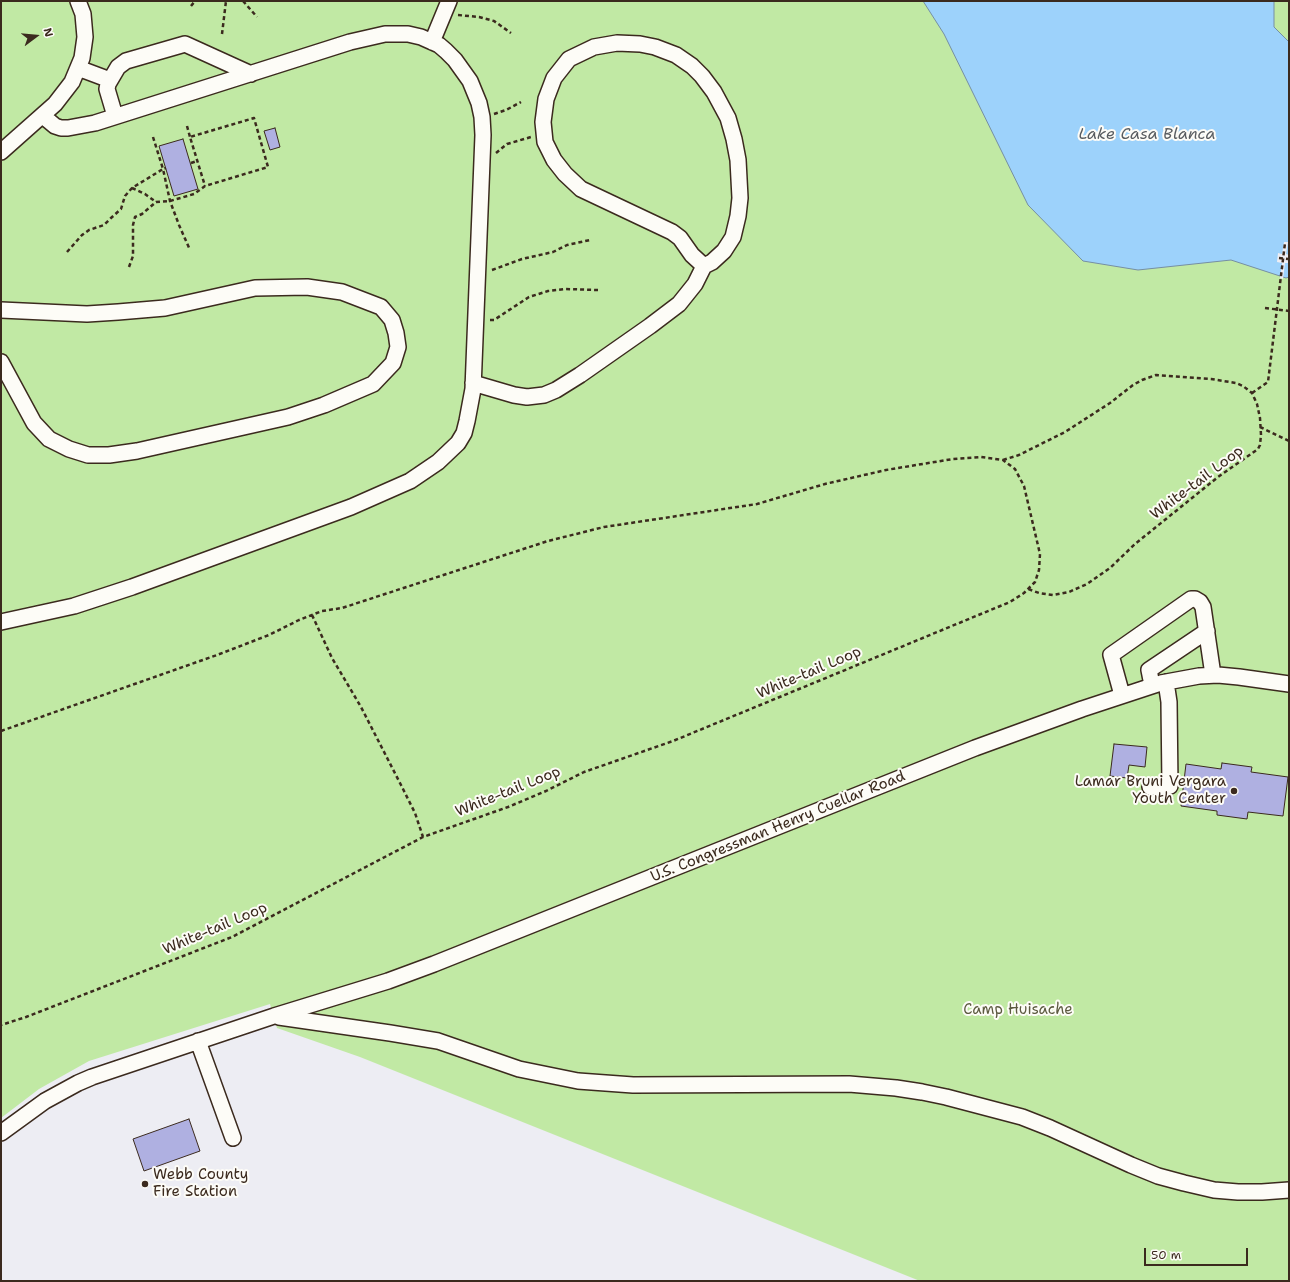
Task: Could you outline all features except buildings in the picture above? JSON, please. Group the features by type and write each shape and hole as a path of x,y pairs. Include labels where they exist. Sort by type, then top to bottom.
{"street":[{"path":"1,152 43,116 72,82 78,68 84,47 85,37 83,14 78,1"},
{"path":"432,42 451,8"},
{"path":"1,622 74,606 126,589 351,506 410,481 438,462 458,443 464,433 471,405 473,383 482,117 475,91 464,71 446,51 432,42 421,37 408,34 385,34 350,42 95,123 68,128 55,126 43,116"},
{"path":"473,383 514,395 527,397 544,395 556,390 580,375 679,304 695,284 704,266 712,262 724,251 733,237 738,216 740,198 738,160 734,139 728,118 714,92 692,66 676,55 655,47 640,44 617,43 594,47 569,58 554,78 546,99 543,122 544,135 545,142 554,160 565,174 581,189 672,232 680,238 692,255 704,266"},
{"path":"115,116 107,89 108,84 118,67 126,61 185,44 251,74"},
{"path":"78,68 110,80"},
{"path":"1,310 87,314 124,312 165,308 255,288 307,287 342,292 364,299 381,307 392,320 398,347 393,363 373,384 324,405 274,420 137,451 109,455 88,455 69,449 50,439 34,423 1,362"},
{"path":"1122,695 1111,655 1191,599 1195,599 1200,602 1203,607 1213,676"},
{"path":"1150,787 1170,786 1169,702 1149,670 1207,631"},
{"name":"U.S. Congressman Henry Cuellar Road","path":"1,1133 45,1101 78,1082 274,1016 388,981 434,964 1041,723 1122,695 1159,684 1199,676 1239,677 1289,684"},
{"name":"U.S. Congressman Henry Cuellar Road","path":"274,1016 438,1041 520,1069 578,1081 633,1085 849,1084 922,1092 1022,1117 1050,1128 1131,1165 1158,1176 1184,1183 1214,1190 1238,1192 1289,1190"},
{"path":"198,1041 233,1138"}],"path":[{"path":"191,6 195,1"},
{"path":"222,34 226,1"},
{"path":"243,1 257,17"},
{"path":"451,8 494,21 511,33"},
{"path":"492,114 506,110 521,102"},
{"path":"129,267 132,256 133,225 135,217 142,214 156,202 170,201 194,194 205,186 268,168 254,118 190,137"},
{"path":"187,126 205,186"},
{"path":"153,136 164,169 170,201 190,250"},
{"path":"493,155 507,144 532,137"},
{"path":"191,163 197,161"},
{"path":"67,252 82,235 89,230 104,225 112,218 121,209 125,196 132,188 164,169"},
{"path":"132,188 145,194 156,202"},
{"path":"492,270 522,259 553,252 567,245 590,240"},
{"path":"1,731 217,655 269,635 322,611 342,608 516,551 581,532 757,504 825,484 886,470 953,459 981,457 1003,460 1019,455 1065,432 1110,403 1133,385 1149,377 1163,375 1211,379 1236,383 1252,393 1268,382 1285,243"},
{"path":"1279,258 1288,259"},
{"path":"488,320 494,320 529,297 566,289 598,290"},
{"path":"1265,308 1289,311"},
{"name":"White-tail Loop","path":"1028,589 1039,593 1053,595 1069,592 1093,580 1110,568 1135,544 1218,477 1258,449 1260,445 1260,427 1257,404 1252,393"},
{"path":"1260,427 1289,441"},
{"name":"White-tail Loop","path":"1,1025 26,1017 246,930 423,837 546,792 584,772 673,741 1010,602 1035,582 1039,570 1040,554 1024,486 1015,469 1003,460"},
{"path":"312,615 332,658 361,707 401,784 415,813 423,837"}],"green space":[{"name":"Camp Huisache","path":"1,1 1289,1 1289,1281 920,1281 360,1057 277,1028 270,1004 89,1061 39,1089 1,1118"}],"water":[{"name":"Lake Casa Blanca","path":"923,1 1274,1 1274,27 1289,42 1289,277 1286,278 1231,260 1138,270 1083,261 1028,205 944,34"}],"pier":[{"path":"1284,242 1288,242 1286,254 1289,255 1289,263 1285,263 1283,279 1280,278 1282,263 1277,262 1278,253 1282,254"}],"place":[{"name":"Lamar Bruni Vergara Youth Center","path":"1234,791"},
{"name":"Webb County Fire Station","path":"145,1184"}]}
